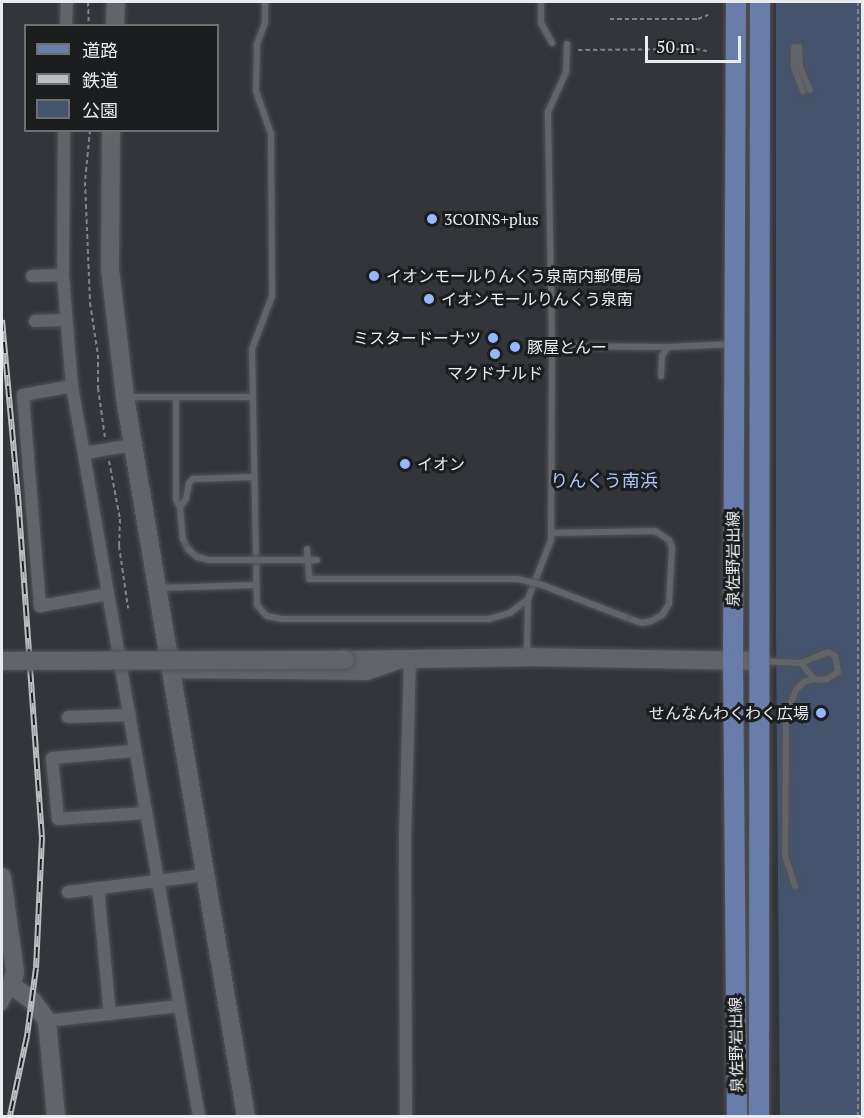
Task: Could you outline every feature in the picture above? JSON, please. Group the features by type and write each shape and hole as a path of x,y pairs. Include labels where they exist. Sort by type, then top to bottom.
{"main road":[{"name":"泉佐野岩出線","path":"736,2 733,659 737,1116"},
{"name":"泉佐野岩出線","path":"759,1116 760,2"}],"street":[{"path":"66,24 67,2"},
{"path":"115,24 116,2"},
{"path":"64,132 63,275 72,386 199,1116"},
{"path":"111,132 110,268 125,397 246,1116"},
{"path":"32,276 63,275"},
{"path":"35,321 66,320"},
{"path":"72,386 23,395 40,606 108,594"},
{"path":"85,453 133,445"},
{"path":"2,661 527,657 758,661"},
{"path":"170,672 368,675 410,659"},
{"path":"406,1116 405,836 410,659"},
{"path":"68,717 130,715"},
{"path":"134,751 52,758 58,819 145,813"},
{"path":"68,892 205,875"},
{"path":"2,877 5,925 15,972 2,1004"},
{"path":"98,888 110,1014"},
{"path":"11,985 32,1000 47,1021 56,1116"},
{"path":"47,1021 179,1006"}],"lane":[{"path":"265,2 265,23 257,44 256,91 271,134 272,296 252,349 257,605 267,616 282,619 489,619 510,613 528,599"},
{"path":"541,2 541,23 552,43"},
{"path":"527,657 528,599 550,533 552,346 548,112 566,72 567,44"},
{"path":"796,47 807,91"},
{"path":"552,346 668,347 734,344"},
{"path":"661,376 662,356 668,347"},
{"path":"125,397 252,396"},
{"path":"176,397 176,500 180,507 183,539 188,549 197,557 209,560 317,560"},
{"path":"180,507 186,499 189,483 193,479 253,477"},
{"path":"307,549 309,579 518,579 542,585 642,623 662,615 669,604 672,548 669,540 655,531 550,533"},
{"path":"156,588 255,585"},
{"path":"758,661 801,663 819,653 828,652 835,656 837,672 826,679 804,682 796,690 786,715 785,856 795,886"},
{"path":"801,663 814,679"}],"path":[{"path":"88,2 89,24"},
{"path":"858,2 858,1116"},
{"path":"610,19 698,18 708,15"},
{"path":"578,50 696,49 707,51"},
{"path":"90,132 85,182 90,303 98,355 98,388 106,449 120,519 118,546 128,609"}],"green space":[{"path":"776,2 862,2 862,1116 780,1116 776,629"}],"railway":[{"path":"2,320 18,495 42,837 36,968 27,1036 10,1116"}],"place":[{"name":"3COINS+plus","path":"432,219"},
{"name":"イオンモールりんくう泉南内郵便局","path":"374,276"},
{"name":"イオンモールりんくう泉南","path":"429,299"},
{"name":"ミスタードーナツ","path":"493,338"},
{"name":"豚屋とんー","path":"515,347"},
{"name":"マクドナルド","path":"495,354"},
{"name":"イオン","path":"405,464"},
{"name":"せんなんわくわく広場","path":"821,713"}],"district":[{"name":"りんくう南浜","path":"604,480"}]}
